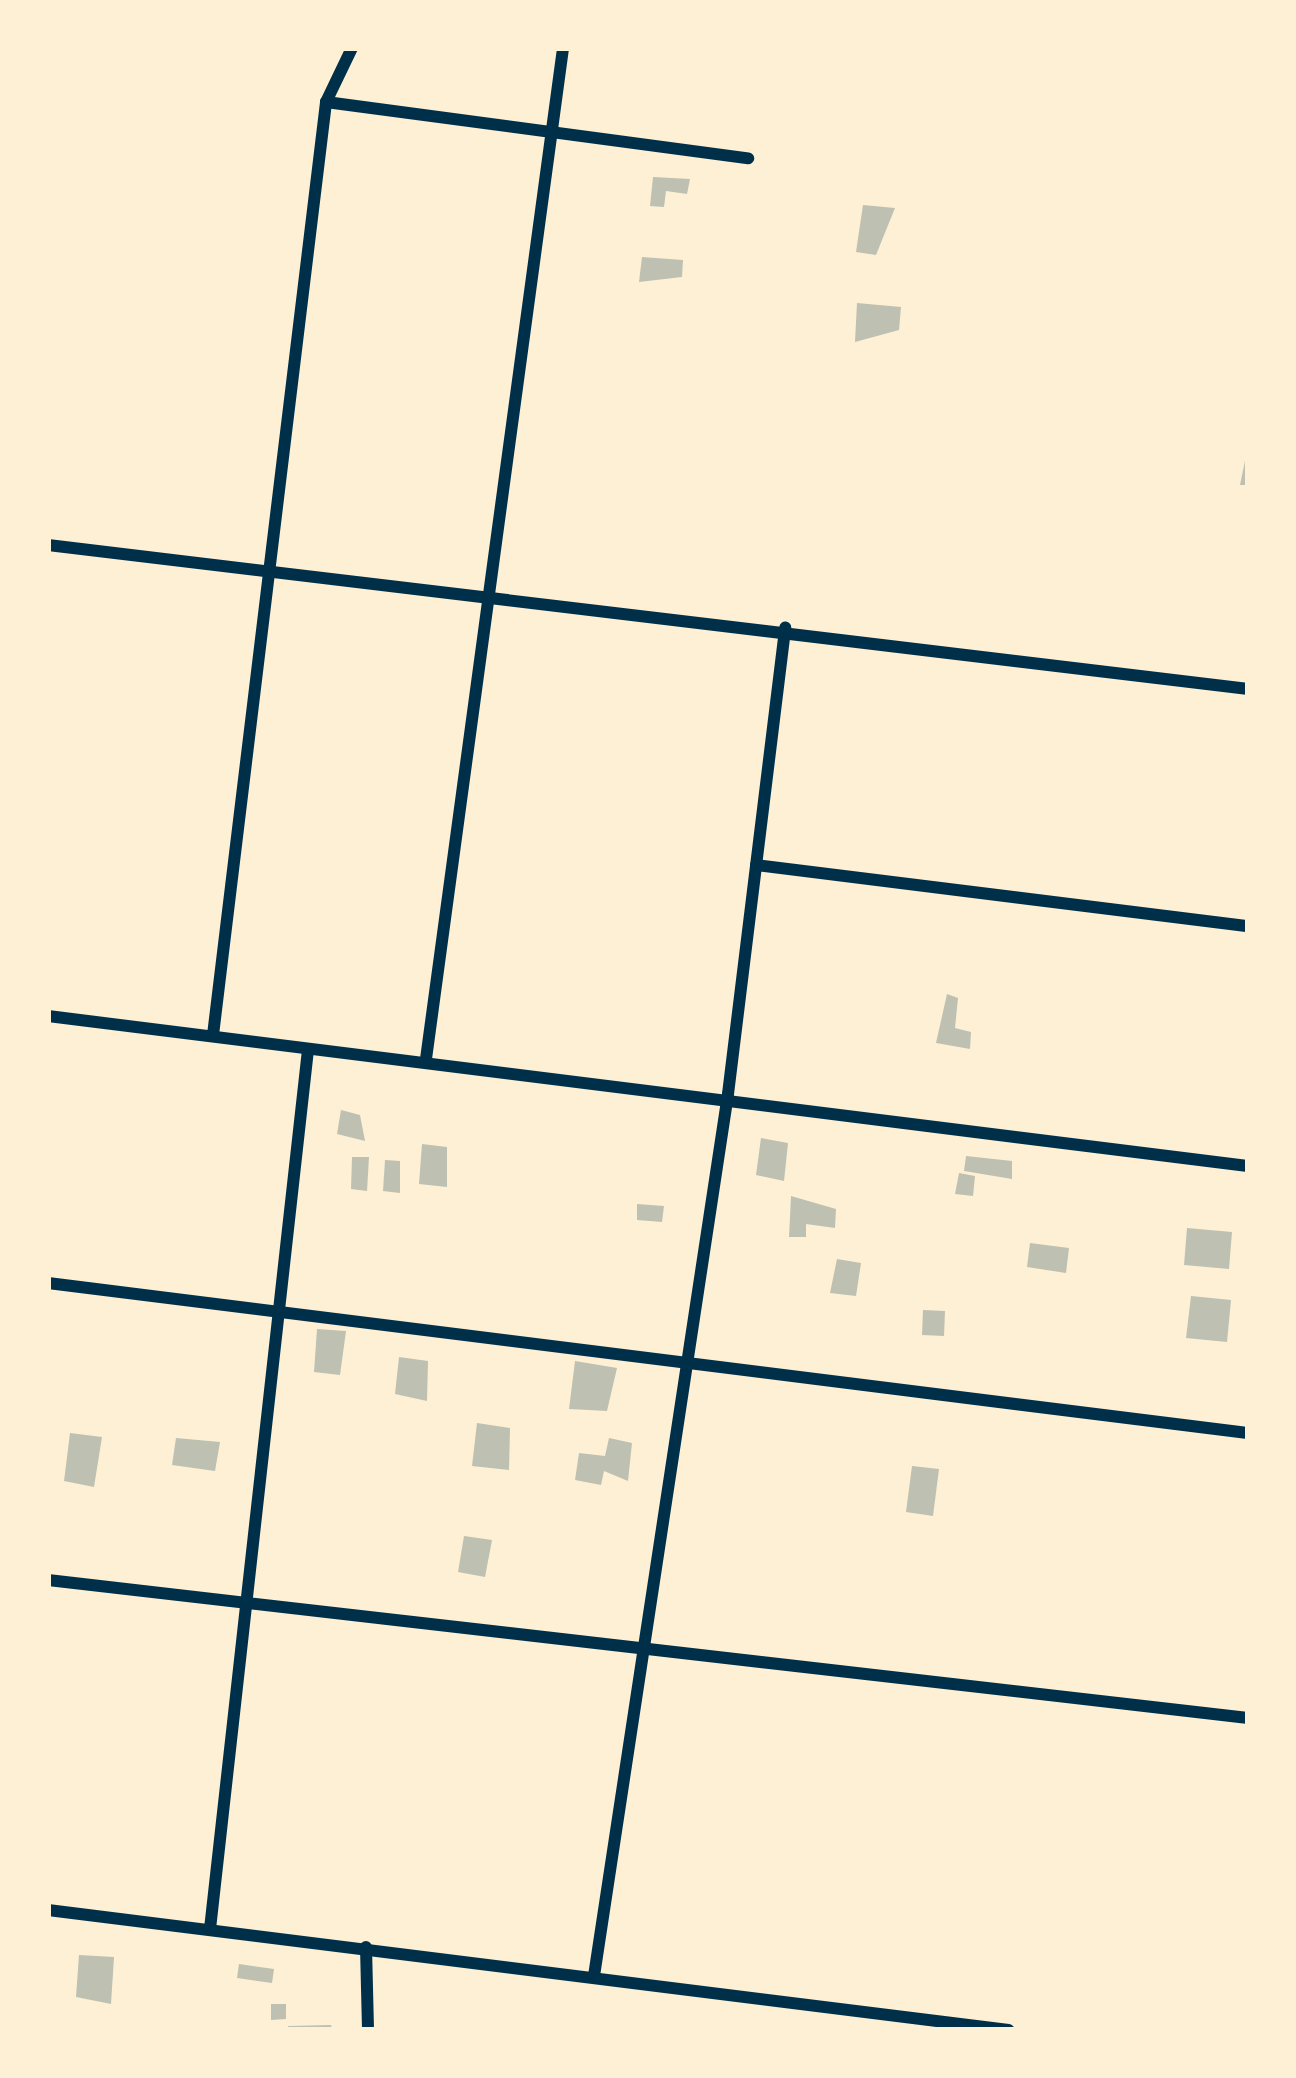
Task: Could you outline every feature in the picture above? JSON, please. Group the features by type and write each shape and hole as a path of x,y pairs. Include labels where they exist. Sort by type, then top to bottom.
{"street":[{"path":"213,1035 326,103 352,48"},
{"path":"426,1059 484,595 563,48"},
{"path":"326,103 550,136 748,158"},
{"path":"48,545 785,627 1248,689"},
{"path":"594,1976 728,1094 785,627"},
{"path":"756,865 1248,926"},
{"path":"48,1016 308,1050 728,1094 1248,1166"},
{"path":"210,1929 250,1604 308,1050"},
{"path":"48,1283 1248,1432"},
{"path":"48,1580 1248,1718"},
{"path":"48,1910 594,1976 927,2025 1009,2030"},
{"path":"366,1947 368,2030"}],"building":[{"path":"653,177 690,179 687,194 666,191 664,207 650,206"},
{"path":"863,205 895,208 876,255 856,252"},
{"path":"642,257 683,260 682,277 639,282"},
{"path":"857,303 901,307 899,330 855,342"},
{"path":"1246,456 1248,485 1240,485"},
{"path":"947,994 958,998 955,1028 971,1032 970,1049 936,1043"},
{"path":"341,1110 360,1115 365,1141 337,1134"},
{"path":"761,1138 788,1143 784,1181 756,1175"},
{"path":"422,1144 447,1147 447,1187 419,1184"},
{"path":"966,1156 1012,1161 1012,1179 964,1171"},
{"path":"352,1157 369,1157 367,1191 351,1189"},
{"path":"385,1160 400,1161 400,1193 383,1191"},
{"path":"959,1173 975,1176 973,1196 955,1194"},
{"path":"791,1196 836,1209 835,1228 806,1224 806,1237 789,1237"},
{"path":"637,1204 664,1206 662,1222 637,1220"},
{"path":"1187,1228 1232,1232 1229,1269 1184,1265"},
{"path":"1030,1243 1069,1248 1066,1273 1027,1267"},
{"path":"837,1259 861,1263 856,1296 830,1293"},
{"path":"1191,1296 1231,1300 1227,1342 1186,1338"},
{"path":"923,1310 945,1311 944,1336 922,1335"},
{"path":"317,1329 346,1331 340,1375 314,1372"},
{"path":"399,1357 428,1361 427,1401 395,1394"},
{"path":"575,1361 617,1368 607,1411 569,1409"},
{"path":"477,1423 510,1428 509,1470 472,1466"},
{"path":"70,1433 102,1437 94,1487 64,1481"},
{"path":"176,1438 220,1442 215,1471 172,1465"},
{"path":"609,1438 632,1443 628,1481 604,1471 601,1485 575,1480 579,1453 605,1456"},
{"path":"912,1466 939,1469 933,1516 906,1512"},
{"path":"464,1536 492,1540 485,1577 458,1572"},
{"path":"79,1955 114,1957 111,2004 76,1997"},
{"path":"239,1964 274,1969 272,1983 237,1978"},
{"path":"271,2004 286,2004 286,2019 271,2020"},
{"path":"331,2025 332,2030 288,2030 288,2026"}]}
